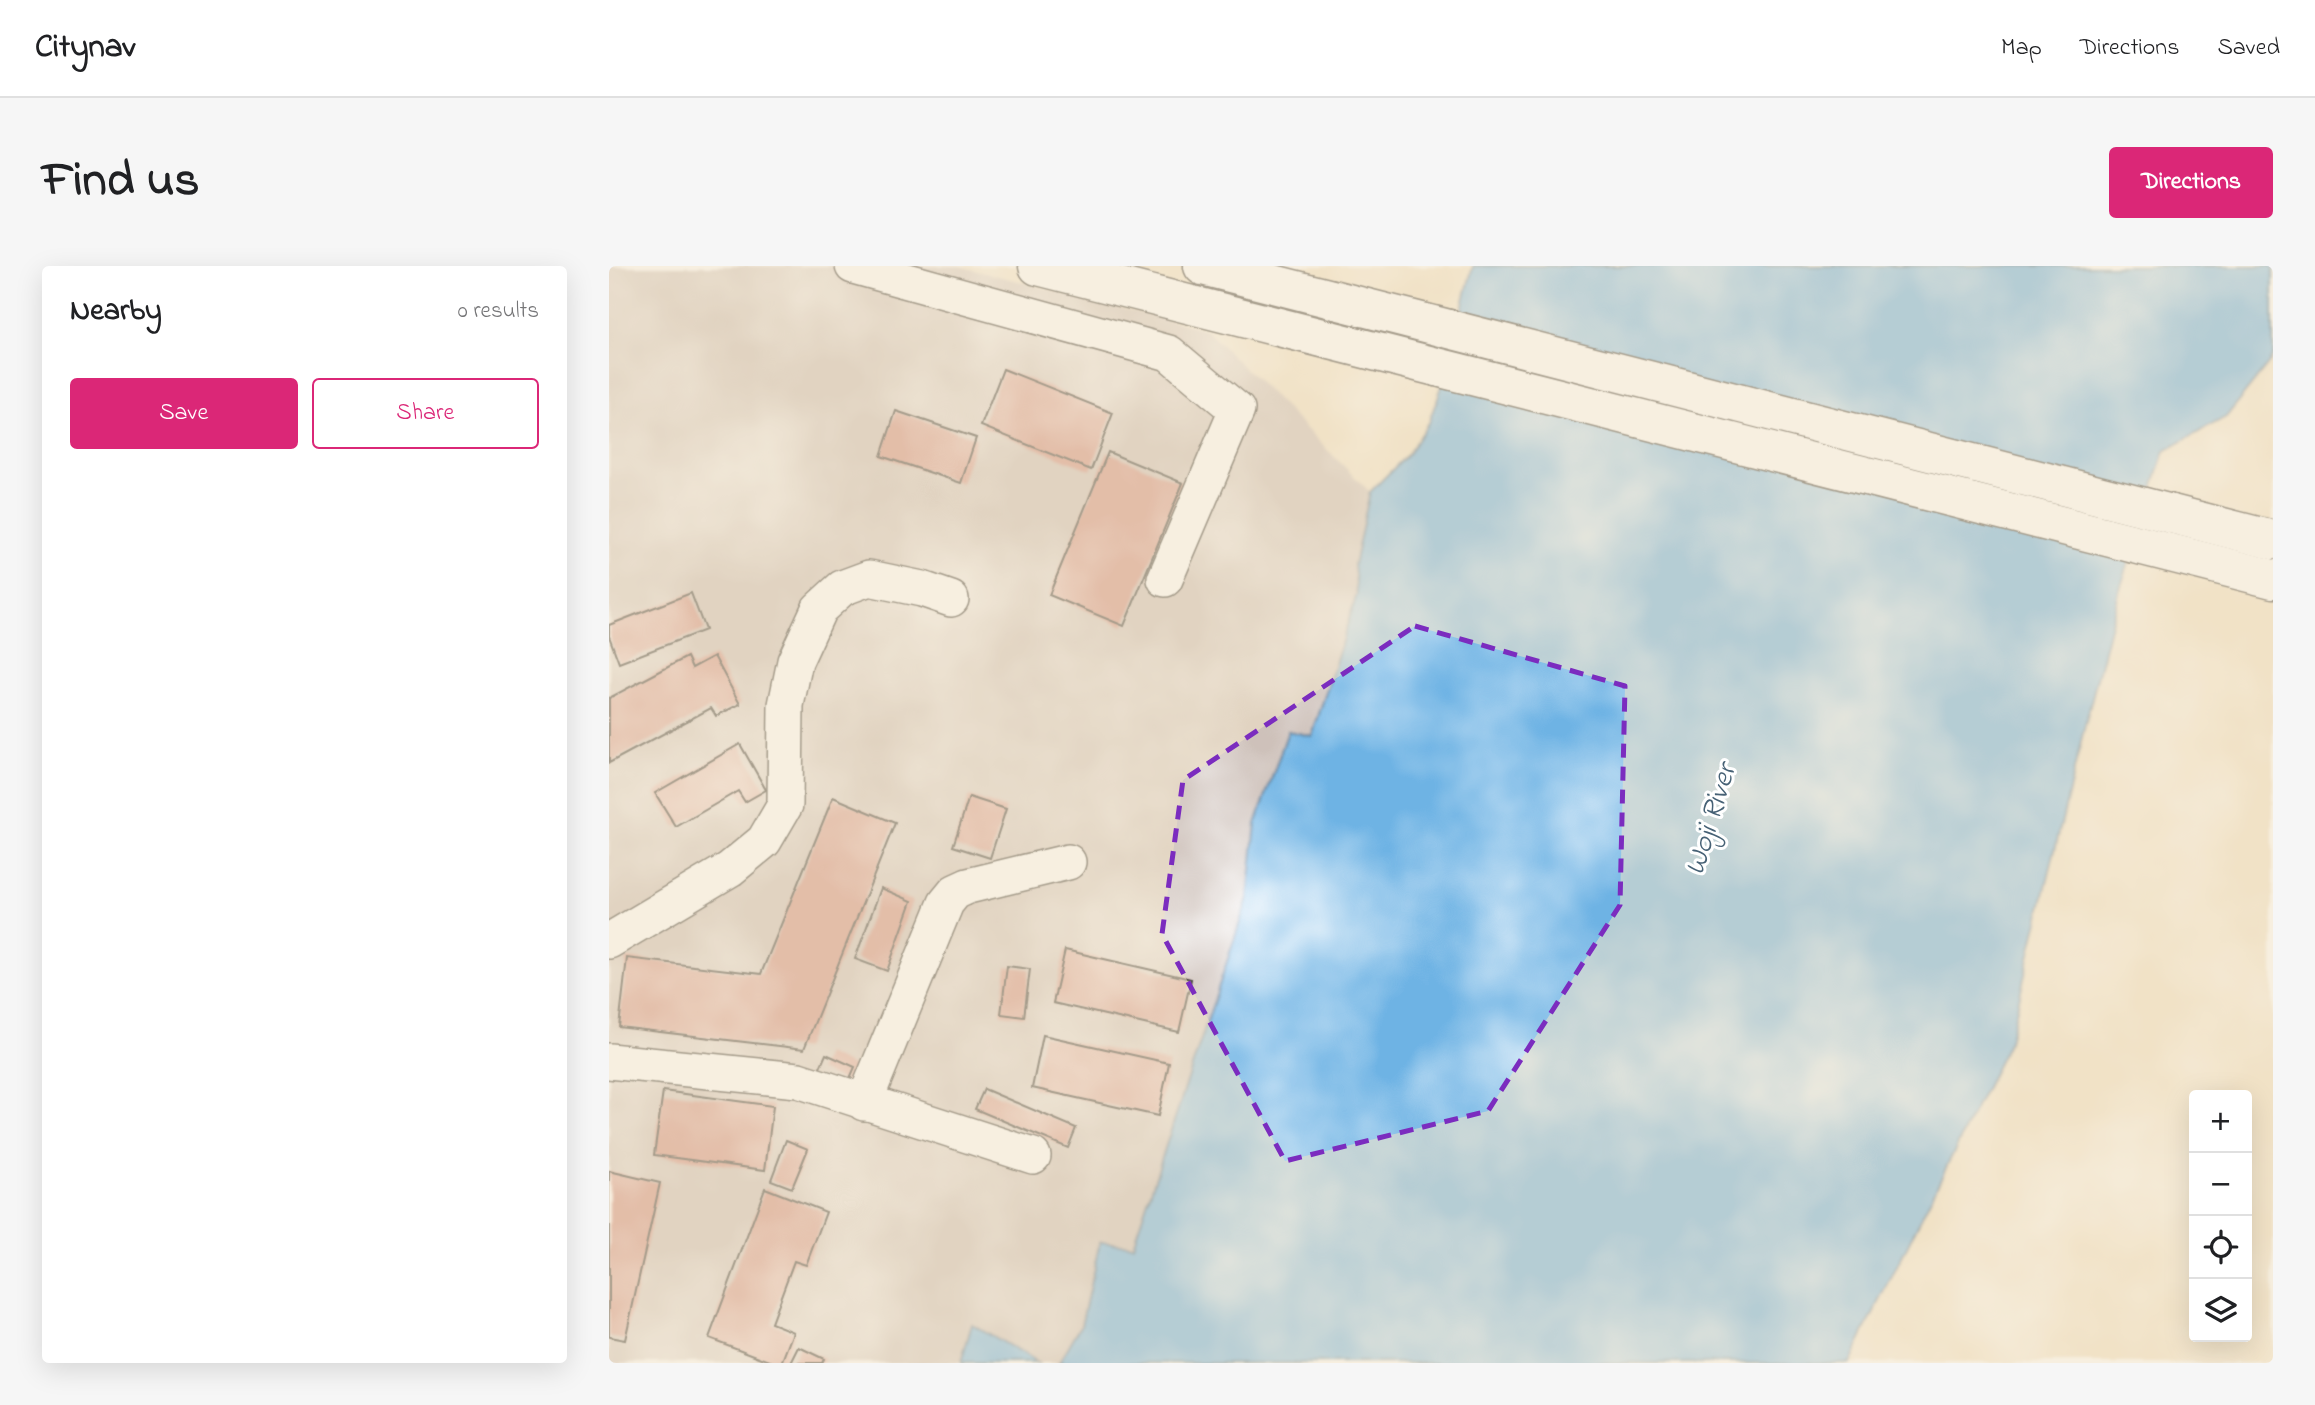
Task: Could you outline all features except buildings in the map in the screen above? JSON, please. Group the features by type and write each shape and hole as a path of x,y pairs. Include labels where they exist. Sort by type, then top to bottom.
{"main road":[{"path":"1038,266 2273,579"},
{"path":"1207,267 2273,540"}],"lane":[{"path":"852,266 1169,353 1237,410 1165,579"},
{"path":"609,941 730,869 764,841 785,804 786,705 796,661 819,609 842,588 869,578 922,589 951,599"},
{"path":"864,1103 946,903 955,892 968,886 1068,862"},
{"path":"609,1061 798,1080 1033,1156"}],"highlighted area":[{"path":"1415,626 1625,686 1620,905 1488,1111 1285,1161 1162,934 1183,780"}],"shaded area":[{"path":"609,266 959,266 1205,329 1370,492 1354,565 1357,594 1312,736 1288,732 1256,824 1248,898 1133,1245 1100,1243 1081,1325 1059,1363 1037,1363 972,1324 961,1363 609,1363"}],"water":[{"name":"Woji River","path":"1473,266 2273,266 2273,355 2226,417 2165,451 2119,592 2009,1041 1849,1363 1059,1363 1081,1325 1100,1242 1133,1245 1248,898 1256,824 1288,731 1312,736 1357,594 1354,565 1370,492 1408,454 1429,421 1441,389"},
{"path":"972,1324 1037,1363 961,1363"}]}
